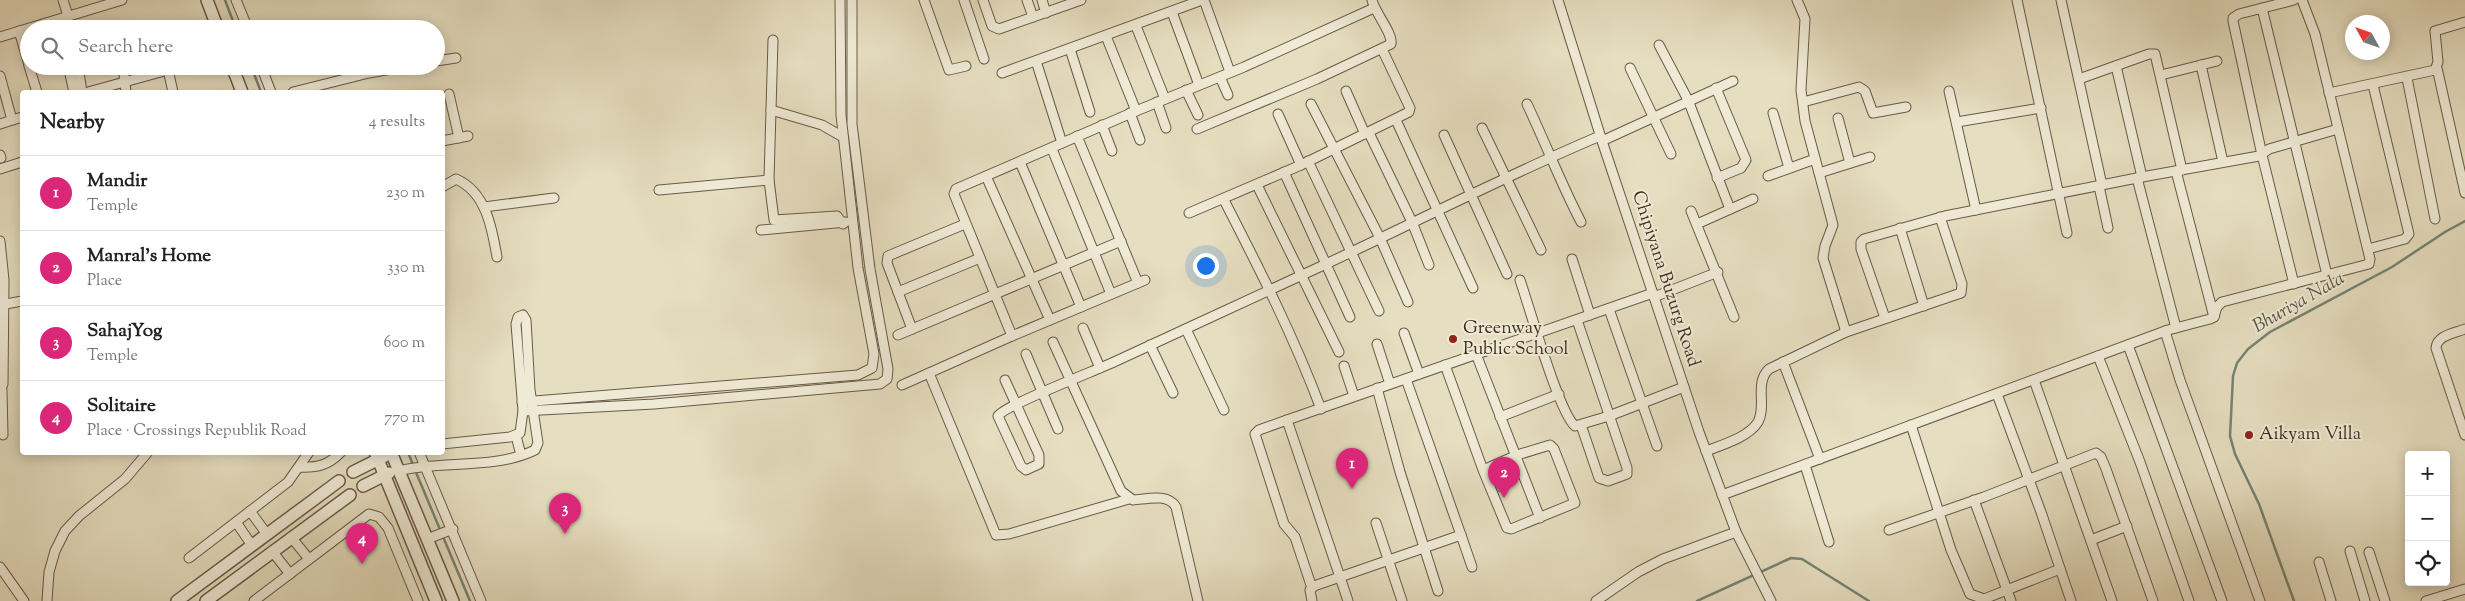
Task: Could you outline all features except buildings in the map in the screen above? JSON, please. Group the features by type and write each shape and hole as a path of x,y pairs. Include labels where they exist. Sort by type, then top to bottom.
{"street":[{"path":"63,0 68,16"},
{"path":"62,20 68,16 108,2 122,0"},
{"path":"207,0 215,20"},
{"path":"236,0 244,20"},
{"path":"527,407 704,387 858,375 872,368 874,363 872,346 848,222 841,114 840,0"},
{"path":"527,407 705,399 880,384 887,379 888,373 864,219 851,114 852,0"},
{"path":"924,0 949,70 966,66"},
{"path":"964,0 984,59"},
{"path":"983,0 992,26 996,29 1080,0"},
{"path":"1027,0 1033,17"},
{"path":"1042,0 1046,13"},
{"path":"1002,73 1136,26 1172,12 1183,3 1203,0 1230,72"},
{"name":"Chipiyana Buzurg Road","path":"1558,0 1601,138 1706,451 1736,532 1751,566 1762,582 1771,601"},
{"path":"1798,0 1806,24 1802,56 1803,102 1815,159 1833,225 1823,252 1824,266 1846,332"},
{"path":"2017,0 2067,233"},
{"path":"2061,0 2101,185 2108,228"},
{"path":"2294,0 2235,16 2233,21 2262,155 2294,284"},
{"path":"2214,317 2217,307 2222,302 2367,266 2370,259 2315,34 2302,0"},
{"path":"1012,336 965,224 955,192 986,176 1052,149 1077,136 1220,77 1373,4 1392,41 1382,49 1197,129"},
{"path":"2262,8 2328,275"},
{"path":"1172,12 1199,85"},
{"path":"2465,22 2435,31 2437,68 2465,192"},
{"path":"0,26 2,36 19,31 20,34"},
{"path":"1136,26 1161,101 1166,128"},
{"path":"1106,36 1133,112 1140,140"},
{"path":"773,40 769,180 774,220 837,216 848,222"},
{"path":"1659,45 1688,100 1730,209"},
{"path":"1070,49 1090,112"},
{"path":"1189,213 1224,200 1333,150 1396,120 1410,109 1382,49"},
{"path":"2079,79 2153,53 2156,56 2179,170 2214,317"},
{"path":"445,60 456,58"},
{"path":"1036,61 1062,143"},
{"path":"2161,75 2217,61"},
{"path":"2201,65 2223,162"},
{"path":"2116,66 2139,177 2176,328"},
{"path":"1630,68 1671,154"},
{"path":"2329,93 2407,78 2430,72 2437,68"},
{"path":"32,75 36,90"},
{"path":"70,75 74,90"},
{"path":"79,75 82,90"},
{"path":"125,75 126,90"},
{"path":"96,90 152,75"},
{"path":"169,75 172,90"},
{"path":"235,75 241,90"},
{"path":"265,75 270,90"},
{"path":"301,90 361,75"},
{"path":"0,76 12,120"},
{"path":"1220,77 1228,95"},
{"path":"2407,78 2435,218"},
{"path":"1005,380 1016,404 1040,458 1039,464 1028,470 1021,466 998,416 1000,412 1016,404 1072,381 1186,329 1552,156 1601,138 1733,81"},
{"path":"2368,249 2405,239 2409,234 2373,85"},
{"path":"1803,102 1859,87 1865,91 1873,113 1906,107"},
{"path":"1716,88 1746,160 1741,168 1717,178"},
{"path":"1186,90 1198,116"},
{"path":"1346,91 1412,222 1429,265"},
{"path":"1949,91 1976,210"},
{"path":"449,94 459,138"},
{"path":"1312,104 1333,150 1380,238 1408,302"},
{"path":"1526,104 1552,156 1563,188 1581,222"},
{"path":"1956,122 2041,108"},
{"path":"771,110 822,125 843,137"},
{"path":"1773,113 1789,168"},
{"path":"841,114 851,114"},
{"path":"1278,114 1351,251 1379,311"},
{"path":"0,124 20,118"},
{"path":"1838,118 1850,163"},
{"path":"1396,120 1473,288"},
{"path":"1102,126 1112,151"},
{"path":"1482,128 1541,250"},
{"path":"1885,318 1861,242 1864,239 1940,217 2059,195 2139,177 2262,155 2269,150 2338,129"},
{"path":"1444,135 1508,274"},
{"path":"445,140 468,136"},
{"path":"902,385 1012,336 1142,282 1121,241 1077,136"},
{"path":"1052,149 1112,294"},
{"path":"1819,173 1870,157"},
{"path":"1768,176 1815,159"},
{"path":"1020,162 1081,307"},
{"path":"0,169 20,163"},
{"path":"1284,172 1350,317"},
{"path":"986,176 1050,320"},
{"path":"445,185 453,179 458,180 484,207 491,227 497,257"},
{"path":"659,190 769,180"},
{"path":"1257,185 1339,352"},
{"path":"484,207 554,198"},
{"path":"1697,224 1753,199"},
{"path":"1224,200 1270,290 1309,375 1321,409"},
{"path":"1691,210 1718,272 1734,317"},
{"path":"1706,451 1742,435 1757,423 1761,415 1763,376 1769,369 1846,332 1958,295 1963,288 1940,217"},
{"path":"761,230 864,219"},
{"path":"912,329 887,264 888,256 965,224"},
{"path":"1900,228 1924,306"},
{"path":"0,241 3,435"},
{"path":"898,335 1121,241"},
{"path":"898,292 980,258"},
{"path":"1572,259 1590,315"},
{"path":"1312,601 1310,593 1312,588 1295,536 1284,524 1255,434 1259,430 1718,272"},
{"path":"1520,280 1559,394 1570,421 1575,426 1609,416 1684,387"},
{"path":"2,305 20,301"},
{"path":"1609,309 1657,446"},
{"path":"363,486 384,474 401,470 420,466 476,463 532,452 538,447 527,407 516,333 516,320 520,315 525,317 527,407 521,429 516,436 445,444"},
{"path":"1722,495 2128,345 2214,317"},
{"path":"1577,320 1628,471 1624,476 1608,481 1602,480 1597,473 1581,425"},
{"path":"1083,328 1100,368"},
{"path":"1186,329 1224,410"},
{"path":"2465,329 2442,338 2436,344 2463,422 2465,435"},
{"path":"2165,332 2180,380 2260,601"},
{"path":"1404,333 1419,374"},
{"path":"872,346 883,342"},
{"path":"1053,342 1121,491 1129,499"},
{"path":"1377,344 1390,384"},
{"path":"1150,345 1173,394"},
{"path":"2128,345 2222,601"},
{"path":"1026,354 1058,429"},
{"path":"1476,354 1540,518"},
{"path":"2098,356 2140,462 2189,601"},
{"path":"1783,362 1820,459"},
{"path":"1445,365 1482,470 1507,528 1511,529 1540,518 1572,505 1574,501 1553,446 1517,455 1482,470"},
{"path":"1344,366 1354,396"},
{"path":"930,373 996,535 1009,534 1129,499 1164,498 1173,502 1198,601"},
{"path":"1406,379 1472,567"},
{"path":"2034,380 2112,601"},
{"path":"704,387 705,399"},
{"path":"1377,388 1400,472 1438,591"},
{"path":"1500,417 1559,394"},
{"path":"1997,394 2029,479 2071,601"},
{"path":"1287,420 1348,601"},
{"path":"1911,425 1938,512 1970,594 1984,599 2060,569"},
{"path":"516,436 521,454"},
{"path":"1889,530 1974,500 2093,454 2099,454 2153,601"},
{"path":"47,601 49,572 55,552 65,531 79,516 131,474 146,455"},
{"path":"188,558 288,482 307,455"},
{"path":"299,467 318,467 326,464 337,455"},
{"path":"393,455 430,538 453,601"},
{"path":"419,455 420,466 481,601"},
{"path":"353,472 377,456 436,601"},
{"path":"1805,465 1830,542"},
{"path":"177,601 251,544 339,481"},
{"path":"206,601 350,495"},
{"path":"1974,500 2011,601"},
{"path":"250,511 266,533"},
{"path":"254,601 360,519 369,514 374,514 384,521 388,528 418,601"},
{"path":"236,522 251,544"},
{"path":"1376,523 1402,601"},
{"path":"2091,540 2127,526"},
{"path":"430,538 448,531"},
{"path":"1596,601 1638,572 1663,559 1736,532"},
{"path":"1312,588 1390,562 1461,535"},
{"path":"291,537 309,559"},
{"path":"272,551 290,574"},
{"path":"2350,552 2365,601"},
{"path":"2369,552 2385,601"},
{"path":"2319,562 2331,601"},
{"path":"0,567 24,601"},
{"path":"2426,601 2449,598 2465,589"}],"green space":[{"path":"1514,459 1519,477 1504,483 1506,488 1495,493 1485,471"}],"waterway":[{"path":"225,0 233,20"},
{"path":"254,75 260,90"},
{"name":"Bhuriya Nala","path":"2294,601 2259,504 2235,454 2230,436 2233,376 2237,363 2248,349 2270,332 2392,267 2465,221"},
{"path":"409,455 413,465"},
{"path":"415,470 470,601"},
{"name":"Bhuriya Nala","path":"1697,601 1791,558 1802,559 1869,601"}],"place":[{"name":"Greenway Public School","path":"1453,339"},
{"name":"Aikyam Villa","path":"2249,435"},
{"name":"Mandir","path":"1352,489"},
{"name":"Manral's Home","path":"1504,498"},
{"name":"SahajYog","path":"565,534"},
{"name":"Solitaire","path":"362,564"}]}
